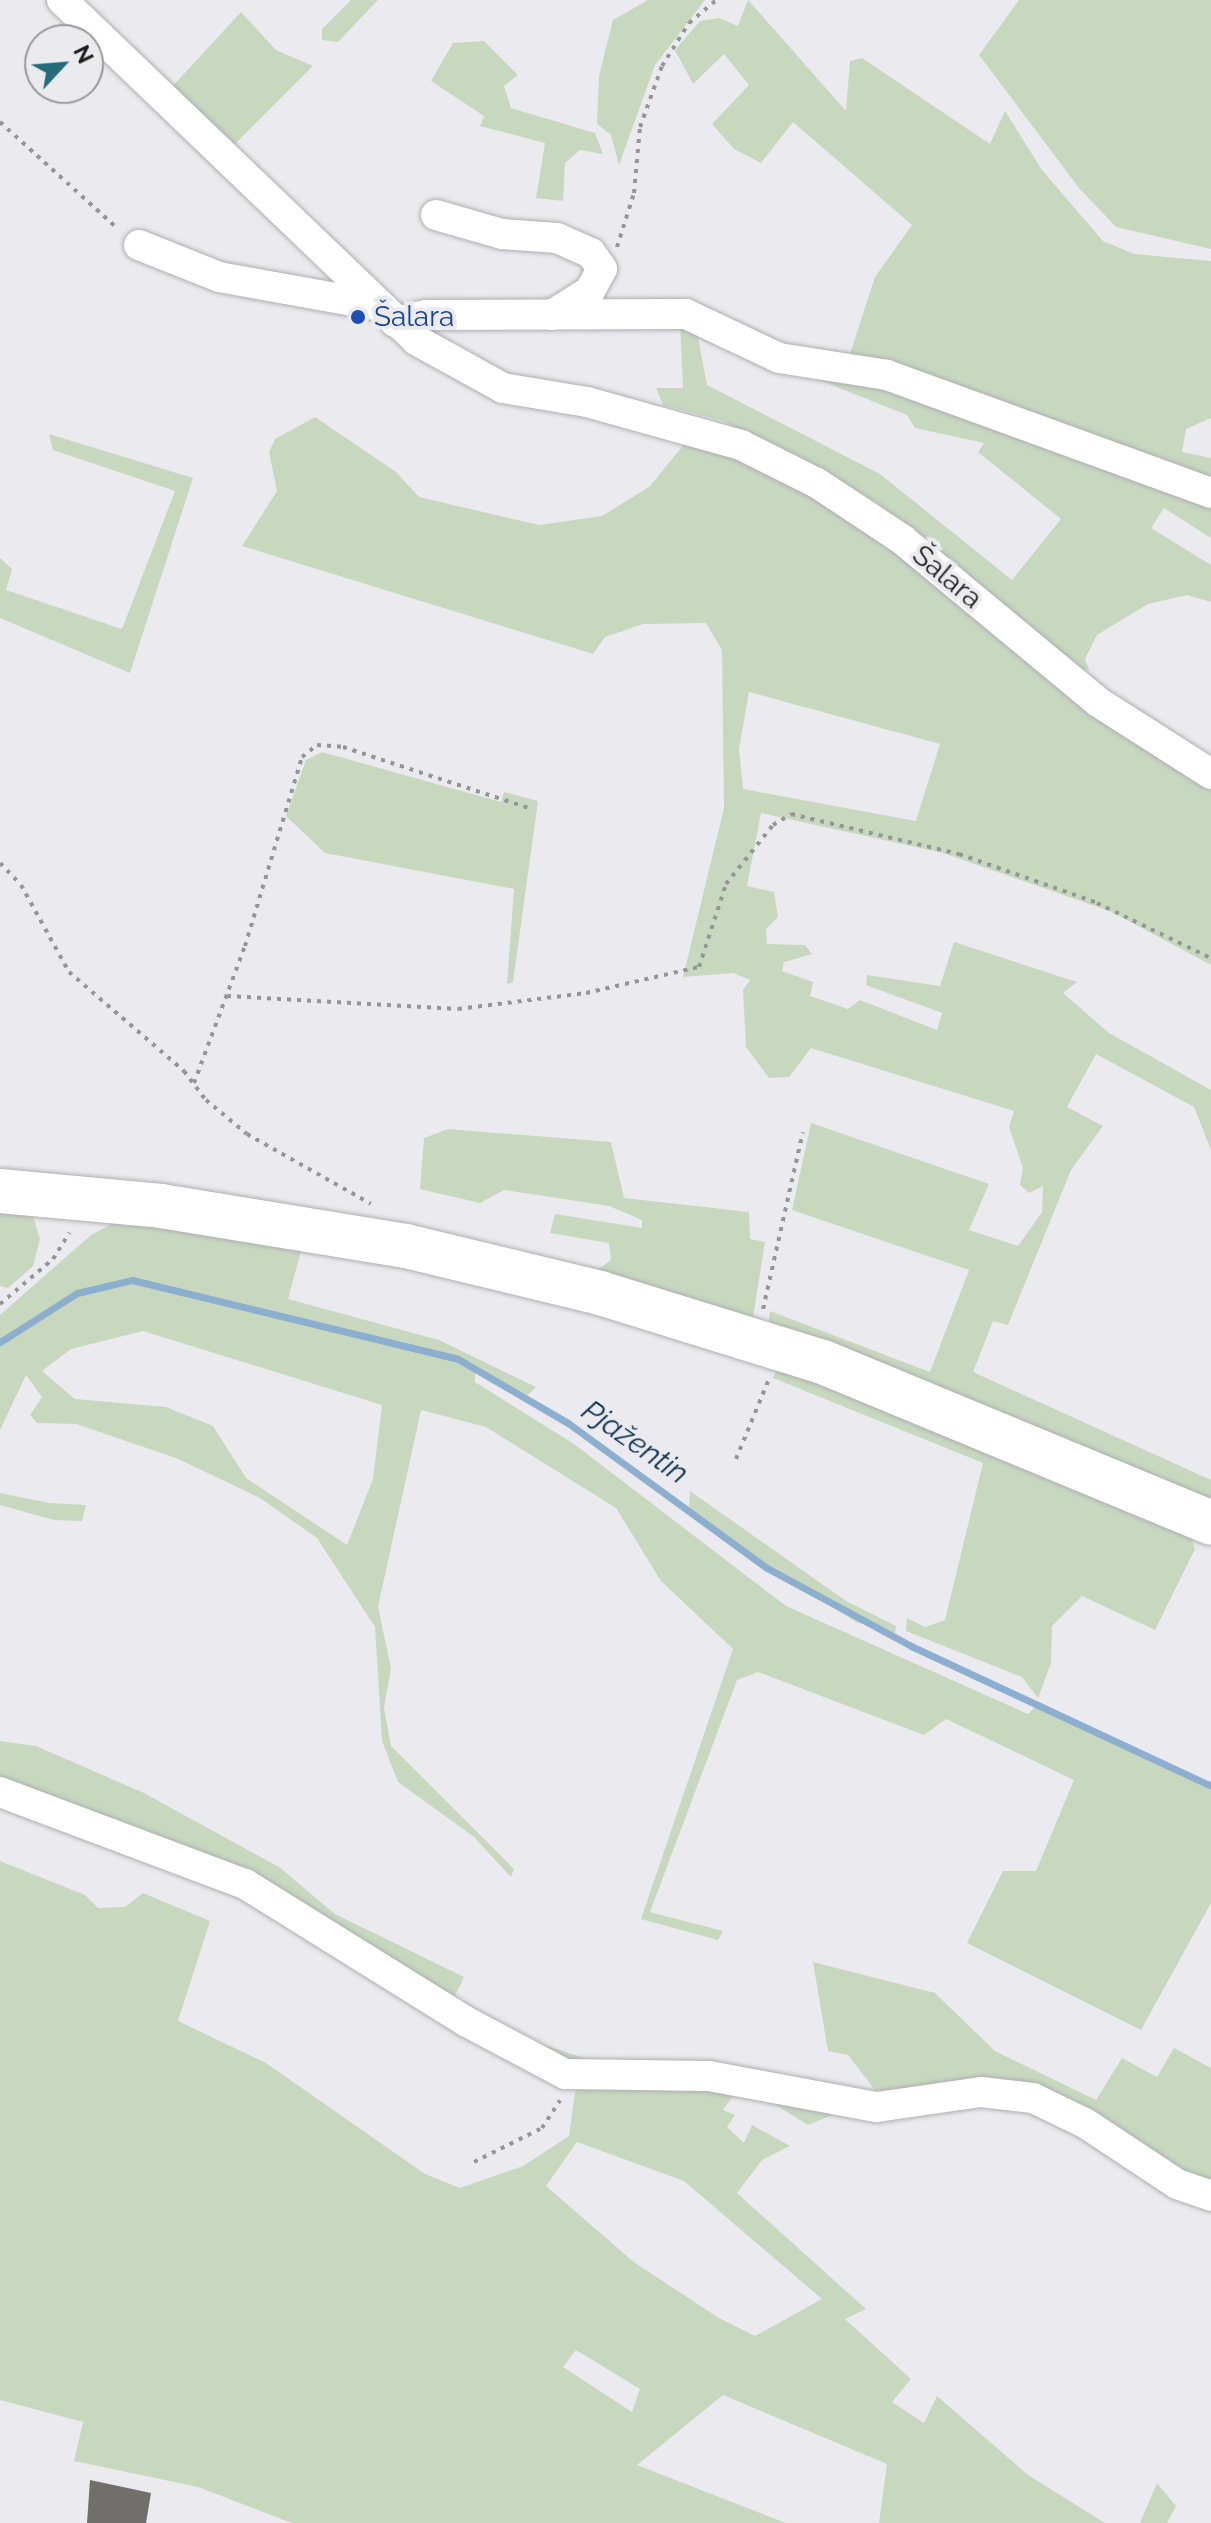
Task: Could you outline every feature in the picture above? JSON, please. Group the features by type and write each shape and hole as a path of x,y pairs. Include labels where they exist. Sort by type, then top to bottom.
{"main road":[{"path":"0,1191 90,1200 406,1246 770,1343 1211,1523"}],"street":[{"name":"Šalara","path":"62,0 385,314 503,388 587,402 741,445 817,483 903,540 1098,702 1211,774"},
{"path":"436,215 502,234 557,238 591,253 602,269 590,291 552,315"},
{"path":"139,245 219,277 385,314 686,314 779,358 887,375 1211,493"},
{"path":"0,1792 245,1884 467,2022 565,2074 709,2076 877,2107 981,2092 1033,2098 1085,2123 1177,2184 1211,2196"}],"path":[{"path":"602,269 624,236 640,127 662,66 689,23 716,0"},
{"path":"0,122 139,245"},
{"path":"194,1083 227,996 302,757 317,745 529,808"},
{"path":"227,996 458,1009 586,993 699,967 726,884 773,825 791,814 959,854 1097,903 1211,958"},
{"path":"0,863 21,885 69,972 247,1134 367,1199 406,1246"},
{"path":"736,1459 770,1343 803,1132"},
{"path":"0,1304 53,1259 90,1200"},
{"path":"474,2162 542,2128 558,2111 565,2074"}],"green space":[{"path":"351,0 378,0 338,42 322,40 322,29"},
{"path":"648,0 705,0 655,65 619,165 611,135 597,124 599,76 613,20"},
{"path":"748,0 846,111 850,61 862,58 990,144 1005,111 1042,170 1103,241 1134,254 1211,261 1211,418 1186,429 1182,452 1211,458 1211,484 849,357 875,277 912,225 793,122 761,163 734,149 712,124 749,85 724,54 693,84 675,50 700,21 719,18 738,26"},
{"path":"1019,0 1211,0 1211,249 1116,227 1079,188 979,55"},
{"path":"241,12 276,50 313,66 232,147 170,89"},
{"path":"484,41 518,75 504,86 511,108 595,133 603,154 580,150 565,163 563,201 536,198 545,143 480,126 484,116 431,81 453,43"},
{"path":"680,323 697,332 707,385 880,474 1012,580 1061,519 978,452 984,443 915,428 907,415 799,372 893,391 1211,501 1211,538 1164,508 1151,528 1211,565 1211,602 1187,595 1148,604 1097,635 1085,659 1089,670 1078,671 875,501 723,421 663,405 656,388 683,388"},
{"path":"315,417 396,472 419,497 539,525 602,516 649,487 691,436 798,488 900,551 1101,720 1211,791 1211,965 1112,912 943,853 761,813 747,886 774,892 778,917 766,929 767,944 805,945 812,954 784,962 782,971 813,982 810,996 848,1009 860,1000 937,1030 942,1013 866,985 867,975 940,986 954,942 1077,982 1063,993 1109,1033 1211,1090 1211,1150 1194,1107 1096,1054 1067,1107 1103,1126 1071,1170 1008,1325 993,1321 973,1372 1211,1480 1211,1508 768,1329 770,1311 930,1372 969,1270 792,1210 811,1123 989,1184 969,1230 1018,1246 1042,1212 1043,1186 1029,1193 1020,1185 1023,1168 1009,1127 1014,1111 811,1048 789,1077 769,1078 746,1047 743,990 750,980 733,973 683,977 724,808 722,650 706,623 643,624 605,637 593,654 242,546 277,491 269,452 275,439","holes":["749,692 940,744 916,821 743,789 739,749"]},
{"path":"49,434 193,478 130,673 0,618 0,558 12,569 6,590 122,629 175,491 53,450"},
{"path":"322,752 501,802 504,792 538,801 513,982 507,984 514,889 325,853 286,816 306,760"},
{"path":"448,1129 611,1142 624,1198 749,1212 750,1239 765,1242 752,1324 593,1273 611,1260 609,1243 550,1233 555,1214 642,1228 642,1220 609,1206 504,1190 480,1203 420,1189 424,1138"},
{"path":"0,1207 31,1210 40,1239 33,1266 8,1288 0,1286"},
{"path":"119,1220 303,1244 288,1299 439,1340 536,1387 528,1395 475,1370 475,1382 574,1444 786,1606 1028,1714 1035,1707 1211,1790 1211,1903 1141,2030 967,1943 1003,1871 1036,1871 1074,1780 946,1719 924,1735 758,1672 737,1680 650,1912 723,1931 718,1940 641,1919 733,1649 661,1581 616,1508 486,1427 421,1410 378,1607 391,1668 384,1708 391,1746 514,1869 511,1877 474,1837 398,1782 382,1741 375,1627 317,1538 260,1498 176,1458 76,1424 37,1423 30,1415 42,1397 26,1375 0,1430 0,1315 91,1235","holes":["143,1331 382,1405 373,1479 347,1545 246,1478 213,1426 166,1407 75,1399 42,1371 71,1349"]},
{"path":"779,1364 1189,1531 1195,1549 1155,1630 1082,1596 1052,1626 1051,1663 1038,1698 1022,1677 906,1631 907,1618 925,1627 945,1620 983,1463 773,1378"},
{"path":"690,1491 846,1601 896,1626 895,1633 856,1622 722,1537 689,1509"},
{"path":"0,1493 49,1503 86,1505 82,1521 54,1520 0,1505"},
{"path":"0,1741 36,1746 144,1793 279,1867 335,1914 464,1977 454,1998 539,2043 595,2062 552,2060 326,1925 0,1787"},
{"path":"0,1861 85,1895 98,1908 125,1907 143,1893 210,1921 178,2021 266,2063 425,2174 460,2188 523,2166 569,2136 575,2092 592,2081 742,2079 847,2109 808,2125 742,2084 723,2110 735,2115 727,2127 744,2143 752,2125 790,2146 762,2160 737,2193 866,2309 845,2319 911,2379 892,2402 924,2423 937,2396 1028,2475 1105,2523 879,2523 887,2464 723,2395 637,2465 786,2523 292,2523 198,2487 74,2461 83,2422 0,2400","holes":["577,2142 684,2181 822,2299 755,2336 719,2318 635,2263 546,2186","576,2350 640,2389 632,2412 563,2367"]},
{"path":"813,1962 935,1993 995,2051 1096,2100 1122,2058 1157,2077 1174,2048 1211,2068 1211,2187 1087,2118 875,2090 848,2055 828,2051"},
{"path":"1157,2483 1176,2506 1167,2523 1140,2523"}],"building":[{"path":"90,2480 151,2493 146,2523 87,2523"}],"waterway":[{"name":"Pjažentin","path":"0,1342 77,1293 132,1280 458,1359 568,1423 767,1568 911,1646 1211,1786"}],"place":[{"name":"Šalara","path":"358,317"}]}
